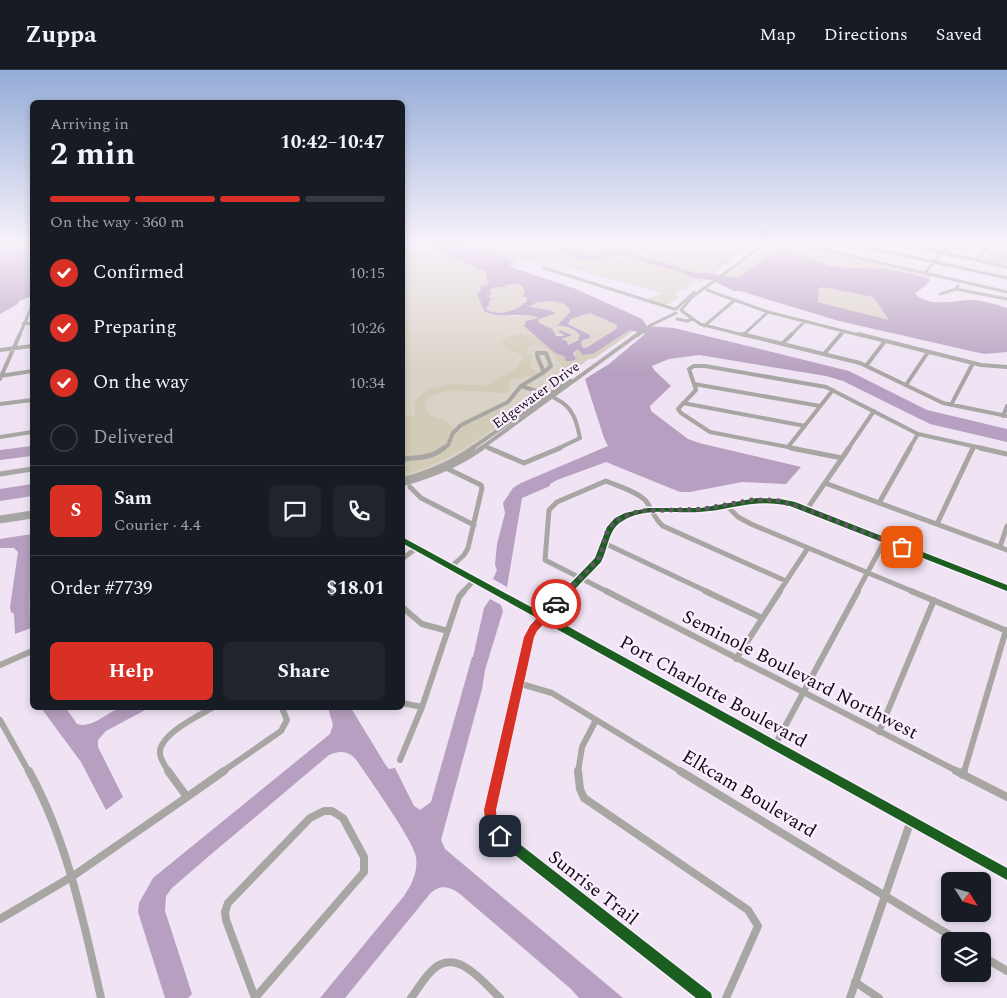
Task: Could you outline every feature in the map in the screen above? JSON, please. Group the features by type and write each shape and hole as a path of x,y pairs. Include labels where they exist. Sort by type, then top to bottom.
{"street":[{"path":"609,287 693,318"},
{"name":"Edgewater Drive","path":"405,479 426,474 456,460 650,324 675,311 688,296 702,287"},
{"name":"Edgewater Drive","path":"682,310 689,300 704,287"},
{"path":"987,287 1007,292"},
{"path":"940,294 956,288 1007,299"},
{"path":"707,290 768,312 973,363 994,367 1007,367"},
{"path":"704,326 735,300"},
{"path":"1,377 30,310"},
{"path":"675,311 682,310 704,326 824,354 866,366 951,405 1005,416 1007,406"},
{"path":"742,335 768,312"},
{"path":"677,319 687,321 693,318"},
{"path":"782,344 805,321"},
{"path":"23,324 30,323"},
{"path":"824,354 844,331"},
{"path":"866,366 885,341"},
{"path":"0,350 30,346"},
{"path":"906,385 928,352"},
{"path":"543,373 543,367 537,359 537,353 546,353 551,365"},
{"path":"951,405 973,363"},
{"path":"543,367 551,365"},
{"path":"405,459 424,458 438,453 448,445 453,433 461,425 508,402 521,386 543,373 551,365"},
{"path":"842,458 710,432 679,411 679,406 696,390 688,370 694,366 701,365 822,386 918,434 1007,454"},
{"path":"1,377 30,371"},
{"path":"694,384 820,406"},
{"path":"484,446 524,463 580,440 571,410 564,404 521,386"},
{"path":"788,447 833,390"},
{"name":"Edgewater Drive","path":"405,483 448,469 484,446 545,396"},
{"path":"0,404 30,400"},
{"path":"683,403 804,426"},
{"path":"807,509 874,411"},
{"path":"0,437 30,432"},
{"path":"879,503 918,434"},
{"path":"938,524 973,447"},
{"path":"0,474 30,469"},
{"path":"448,469 481,485 467,552 452,566"},
{"name":"Seminole Boulevard Northwest","path":"650,510 640,496 606,481 557,502 551,507 545,560 1007,797"},
{"path":"825,482 1007,550"},
{"path":"410,487 418,496 474,525"},
{"name":"Sunrise Trail","path":"706,998 494,830 491,824 490,810 518,683 533,628 600,557 608,530 617,520 630,514 650,510 693,510 752,500 769,499 807,509 1007,588"},
{"path":"726,505 734,514 746,522 1007,631 963,775"},
{"path":"650,510 656,520 667,528 786,581"},
{"path":"0,520 30,515"},
{"path":"1000,547 1007,526"},
{"name":"Port Charlotte Boulevard","path":"405,540 1007,874"},
{"path":"776,745 884,540"},
{"path":"604,543 762,618"},
{"path":"405,557 418,547"},
{"path":"736,659 808,548"},
{"path":"400,760 422,707 459,597 475,579"},
{"path":"879,732 934,600"},
{"path":"405,611 412,619 421,624 448,631"},
{"path":"0,665 30,652"},
{"name":"Elkcam Boulevard","path":"518,683 546,690 944,932"},
{"path":"405,704 422,707"},
{"path":"187,797 160,757 161,745 171,734 209,710"},
{"path":"0,919 73,876 281,731 287,720 283,710"},
{"path":"0,720 39,790 57,831 73,876 86,925 101,998"},
{"path":"596,720 584,737 581,749 577,785 584,798 748,910 754,917 758,926 726,998"},
{"path":"324,811 338,813 343,818 364,857 364,872 255,998 226,920 225,912 228,903 310,818 324,811"},
{"path":"850,998 911,820"},
{"path":"991,961 1007,970"},
{"path":"411,998 437,965 454,962 462,965 500,998"},
{"path":"855,982 879,998"}],"shaded area":[{"path":"0,287 30,287 30,297 19,301 18,304 0,314"},
{"path":"405,287 480,287 477,294 484,311 509,316 533,315 540,318 526,321 524,324 535,336 511,335 504,338 522,347 546,339 578,372 453,459 427,471 405,477"},
{"path":"480,287 495,287 489,291 491,294 488,297 493,300 489,301 489,306 486,308 497,313 508,312 527,301 527,297 522,297 525,293 523,287 571,287 642,319 647,326 674,328 849,371 927,410 1007,429 1007,442 930,424 843,381 826,376 699,355 669,359 652,366 671,386 650,406 651,411 688,439 801,467 786,484 742,482 690,492 680,492 606,462 557,480 550,484 550,486 522,498 507,587 493,579 497,570 495,565 497,544 505,513 503,503 513,488 521,483 608,446 585,379 609,364 645,334 630,330 593,354 583,355 579,350 576,350 573,353 576,359 566,361 564,356 555,353 524,326 526,321 539,318 526,315 498,315 484,311 477,294","holes":["537,302 556,302 565,305 570,312 557,326 573,329 580,336 579,340 568,345 567,341 562,339 572,335 560,330 558,331 565,336 556,336 552,329 538,322 539,319 556,313 550,310 529,307","590,313 617,325 616,329 586,348 582,347 581,343 583,340 590,338 590,335 568,324 571,319"]},
{"path":"494,287 523,287 526,292 523,297 527,297 527,301 508,312 492,312 486,308 492,300 487,297 490,295 489,291"},
{"path":"641,287 688,287 688,289 674,292 678,293 676,296 680,297 667,304 654,304 643,301 662,293"},
{"path":"726,287 822,287 818,289 817,302 889,320 873,297 825,287 923,287 915,294 928,301 977,300 1007,308 1007,352 984,354 839,321 740,291 734,291"},
{"path":"825,287 873,297 890,321 817,302 818,288"},
{"path":"537,302 559,302 567,305 570,312 557,327 574,329 579,333 579,340 568,345 567,341 562,339 571,336 571,334 558,331 565,336 555,335 552,329 538,322 539,319 556,313 552,310 529,307"},
{"path":"590,313 617,325 616,329 586,348 582,347 581,343 583,340 588,339 590,335 568,324 571,319"},
{"path":"630,330 635,330 595,358 587,360 569,375 555,357 544,347 532,345 526,349 533,357 529,365 537,372 532,376 512,379 509,389 505,393 450,391 430,397 424,404 429,413 445,421 458,431 462,429 463,425 480,414 492,410 498,409 511,414 507,419 458,452 418,471 405,474 405,416 415,416 415,401 427,389 453,384 487,386 518,367 524,356 508,350 502,344 504,338 518,334 533,336 542,340 554,351 564,356 565,360 572,361 575,359 574,351 579,350 586,355 593,354"},
{"path":"30,446 30,456 0,460 0,450"},
{"path":"30,484 30,496 0,501 0,489"},
{"path":"30,534 30,628 15,634 14,614 11,612 10,607 18,552 14,548 0,548 0,539"},
{"path":"490,599 501,605 503,611 485,670 482,689 441,840 445,849 623,998 579,998 571,989 460,894 444,887 433,891 429,895 345,998 320,998 404,896 412,882 416,868 416,857 408,838 371,781 351,755 337,752 329,755 209,856 172,888 166,896 165,911 192,994 188,998 165,998 138,912 139,903 153,878 330,734 333,725 329,710 352,710 385,764 389,769 395,768 414,806 420,810 431,802 473,657 484,608"},
{"path":"42,710 67,710 77,724 83,725 94,722 115,710 145,710 106,731 98,740 98,747 123,797 106,810 81,762"}],"cycle path":[{"path":"706,998 500,836 491,824 490,810 529,637 533,628 598,560 607,534 618,520 627,515 648,510 701,510 757,500 780,501 792,504 1007,588"},
{"path":"405,541 1007,874"}],"way so far":[{"path":"556,604 598,560 603,550 606,534 611,526 617,520 639,511 657,509 693,510 752,500 775,500 798,506 902,547"}],"route":[{"path":"500,836 491,824 490,810 529,637 533,628 556,604"}]}
